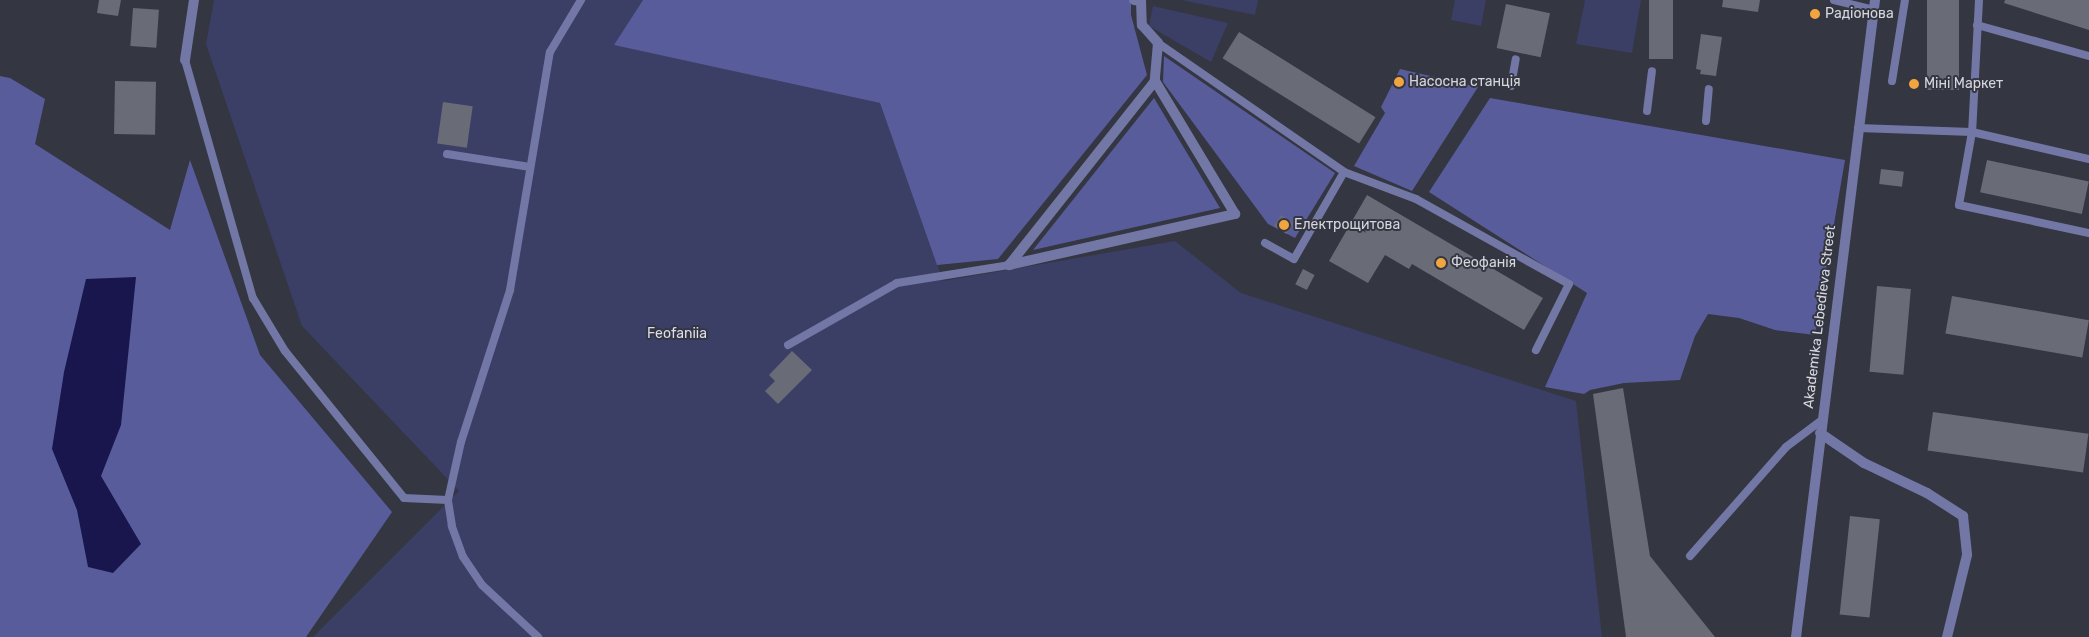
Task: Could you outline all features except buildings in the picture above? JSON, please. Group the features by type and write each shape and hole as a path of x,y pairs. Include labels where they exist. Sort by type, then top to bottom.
{"street":[{"path":"185,60 194,0"},
{"path":"1008,265 1155,81 1158,42 1142,25 1141,1 1134,0"},
{"name":"Akademika Lebedieva Street","path":"1796,637 1858,128 1875,5"},
{"path":"1008,265 1235,214 1155,81"},
{"path":"1820,433 1864,463 1927,493 1963,516 1967,555 1946,637"}],"lane":[{"path":"538,637 482,585 462,557 452,526 448,500 461,442 510,290 550,52 581,0"},
{"path":"1834,0 1875,5"},
{"path":"1892,80 1904,0"},
{"path":"1979,0 1972,132 1959,205 2089,232"},
{"path":"1977,25 2089,56"},
{"path":"1158,42 1344,172 1416,199 1569,284 1536,350"},
{"path":"1510,86 1516,59"},
{"path":"185,60 253,298 285,351 404,498 448,500"},
{"path":"1647,111 1652,71"},
{"path":"1706,121 1708,89"},
{"path":"1858,128 1972,132 2089,159"},
{"path":"447,154 530,167"},
{"path":"1265,243 1294,258 1344,172"},
{"path":"788,345 897,283 1008,265"},
{"path":"1690,556 1786,447 1822,420"}],"green space":[{"name":"Feofaniia","path":"214,0 643,0 615,45 880,103 943,281 1175,241 1241,293 1576,401 1602,637 313,637 459,491 302,326 206,44"},
{"path":"1181,0 1258,0 1255,15"},
{"path":"1455,0 1486,0 1481,26 1451,20"},
{"path":"1585,0 1641,0 1632,53 1576,44"},
{"path":"1153,6 1228,23 1211,62 1149,26"}],"shaded area":[{"path":"643,0 1131,0 1131,15 1147,75 998,259 937,265 880,103 614,45"},
{"path":"1164,56 1335,173 1295,238 1268,224 1163,82"},
{"path":"1400,69 1478,87 1412,191 1354,166 1385,113 1381,107"},
{"path":"0,76 10,78 45,99 35,144 170,230 190,160 260,355 392,512 306,637 0,637"},
{"path":"1154,98 1220,208 1033,250"},
{"path":"1490,98 1845,160 1815,335 1775,330 1739,318 1708,314 1695,336 1680,380 1624,383 1590,390 1584,394 1545,387 1587,293 1429,192"},
{"path":"136,277 121,425 101,476 141,544 113,573 88,567 77,510 52,449 64,372 86,279"}],"place":[{"name":"Радіонова","path":"1815,14"},
{"name":"Насосна станція","path":"1399,82"},
{"name":"Міні Маркет","path":"1914,84"},
{"name":"Електрощитова","path":"1284,225"},
{"name":"Феофанія","path":"1441,263"}]}
